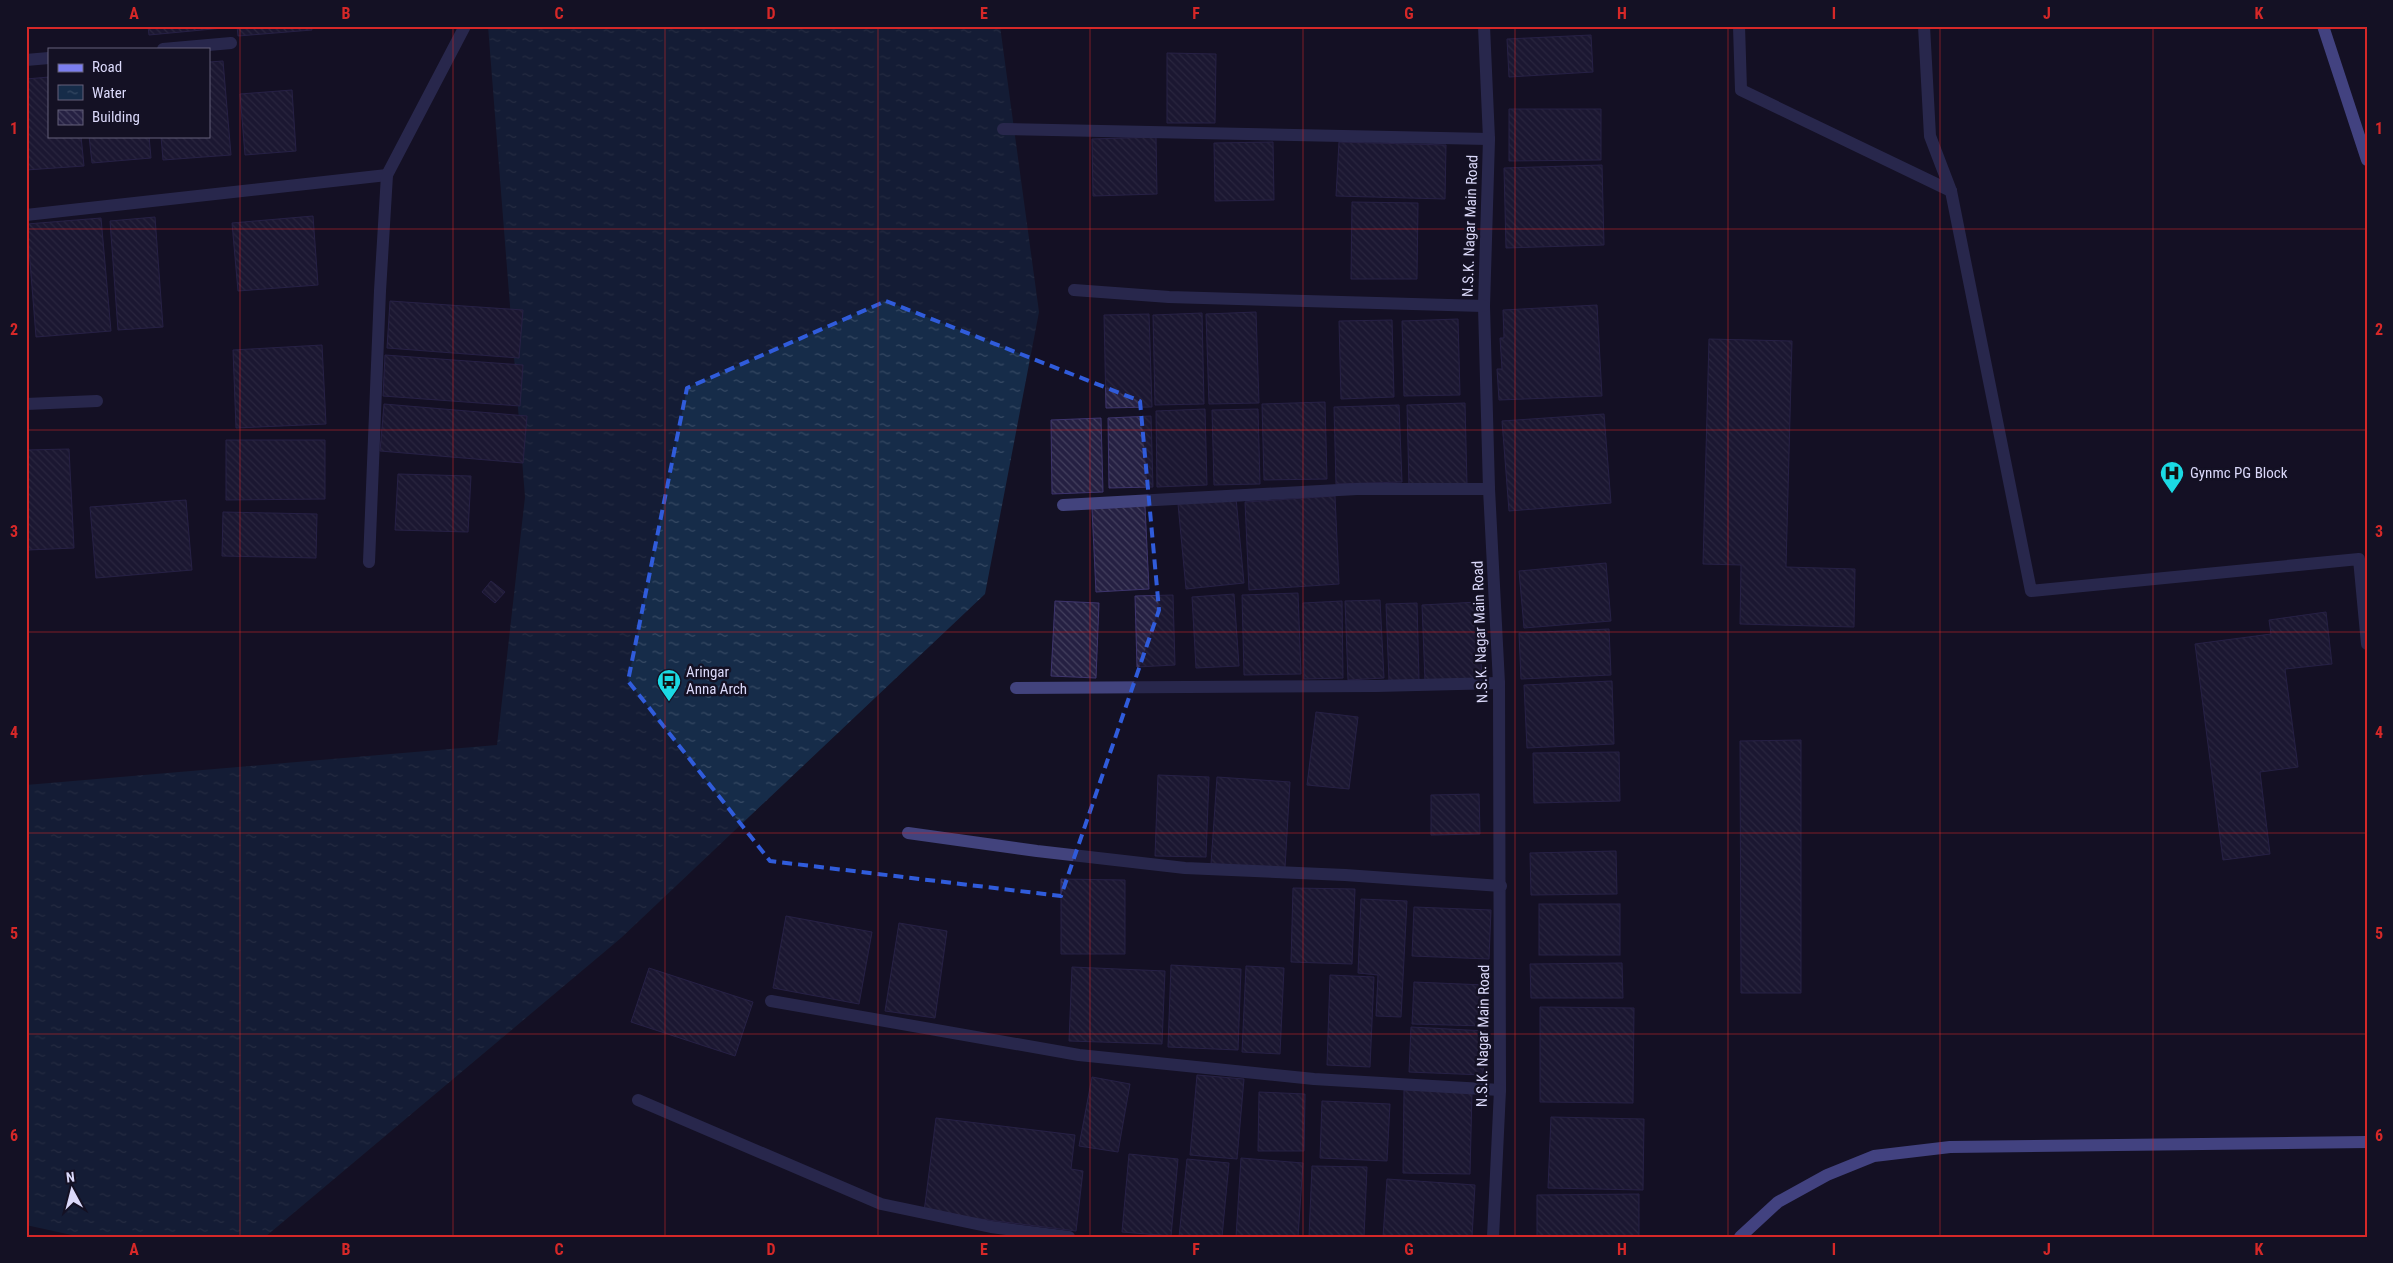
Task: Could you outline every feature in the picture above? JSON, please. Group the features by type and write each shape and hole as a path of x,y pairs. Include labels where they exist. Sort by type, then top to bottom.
{"main road":[{"path":"2323,26 2367,160"},
{"path":"1740,1237 1778,1202 1826,1175 1874,1156 1950,1147 2367,1142"}],"street":[{"path":"369,562 380,291 387,175 466,26"},
{"name":"N.S.K. Nagar Main Road","path":"1484,26 1489,139 1484,306 1489,489 1499,683 1501,886 1500,1090 1493,1237"},
{"path":"1739,26 1742,90 1951,191"},
{"path":"1924,26 1930,136 1951,191 2031,591 2359,559 2367,644"},
{"path":"174,48 232,43"},
{"path":"26,60 48,58"},
{"path":"1003,130 1489,139"},
{"path":"26,215 387,175"},
{"path":"1074,290 1168,297 1484,306"},
{"path":"26,404 97,401"},
{"path":"1063,505 1356,490 1489,489"},
{"path":"1016,688 1376,686 1499,683"},
{"path":"908,833 1037,851 1185,868 1345,875 1501,886"},
{"path":"771,1001 1079,1055 1314,1079 1500,1090"},
{"path":"638,1100 881,1204 991,1227 1069,1237"}],"highlighted area":[{"path":"886,301 1140,401 1159,610 1061,896 770,861 628,681 687,388"}],"water":[{"path":"488,26 1000,26 1039,312 985,594 621,938 265,1237 81,1237 26,1225 26,785 497,745 525,497"}],"building":[{"path":"148,26 234,26 234,27 149,35"},
{"path":"237,26 311,26 312,30 238,36"},
{"path":"1591,35 1593,72 1509,77 1507,39"},
{"path":"1167,53 1216,54 1215,123 1167,123"},
{"path":"223,61 231,155 163,160 161,138 210,138 210,62"},
{"path":"48,77 48,138 81,138 84,166 26,170 26,79"},
{"path":"292,90 296,151 245,155 240,94"},
{"path":"1509,109 1601,109 1601,160 1509,161"},
{"path":"1156,137 1157,194 1093,196 1092,139"},
{"path":"89,138 149,138 151,158 92,163"},
{"path":"1273,142 1274,200 1215,201 1214,143"},
{"path":"1339,142 1446,145 1445,199 1336,196"},
{"path":"1602,165 1604,245 1506,248 1504,168"},
{"path":"1352,202 1418,203 1417,279 1351,279"},
{"path":"313,216 318,285 238,291 232,223"},
{"path":"155,217 163,327 118,330 110,221"},
{"path":"101,218 111,331 36,337 27,224"},
{"path":"390,301 523,310 519,358 387,348"},
{"path":"1597,305 1602,396 1499,400 1497,369 1502,369 1500,338 1504,338 1503,310"},
{"path":"1256,312 1259,403 1209,404 1206,314"},
{"path":"1202,313 1204,404 1155,405 1153,315"},
{"path":"1149,314 1152,407 1106,408 1104,315"},
{"path":"1458,319 1460,395 1404,396 1402,321"},
{"path":"1392,320 1394,397 1341,399 1339,321"},
{"path":"1709,339 1792,341 1786,567 1855,569 1854,627 1740,624 1741,565 1703,564"},
{"path":"322,345 326,424 236,428 233,350"},
{"path":"385,355 523,365 520,406 383,396"},
{"path":"1325,402 1327,479 1264,480 1262,404"},
{"path":"1465,403 1467,485 1409,487 1407,405"},
{"path":"384,404 527,416 523,463 380,451"},
{"path":"1399,405 1402,482 1336,484 1334,407"},
{"path":"1205,409 1207,485 1157,487 1156,411"},
{"path":"1258,409 1260,484 1214,485 1212,410"},
{"path":"1604,414 1611,503 1509,511 1502,421"},
{"path":"1151,416 1153,487 1109,488 1108,418"},
{"path":"1101,418 1103,492 1052,494 1051,420"},
{"path":"226,440 325,440 325,499 226,500"},
{"path":"69,449 74,548 28,550 26,450"},
{"path":"398,474 471,476 468,532 395,530"},
{"path":"1335,496 1339,584 1249,590 1245,502"},
{"path":"1236,498 1244,583 1186,589 1178,504"},
{"path":"186,500 192,570 96,578 90,507"},
{"path":"1145,506 1149,589 1096,592 1092,509"},
{"path":"223,512 317,514 316,558 222,556"},
{"path":"1606,563 1611,621 1524,628 1519,571"},
{"path":"491,581 505,592 495,603 482,592"},
{"path":"1298,593 1301,674 1244,675 1242,595"},
{"path":"1234,594 1239,666 1196,668 1192,597"},
{"path":"1173,595 1175,665 1137,667 1135,596"},
{"path":"1380,600 1384,678 1348,680 1345,601"},
{"path":"1055,601 1099,603 1096,678 1051,676"},
{"path":"1342,601 1343,678 1304,679 1303,603"},
{"path":"1478,602 1482,678 1425,681 1422,605"},
{"path":"1417,603 1419,680 1389,681 1386,604"},
{"path":"2326,612 2332,664 2285,669 2298,767 2260,772 2270,854 2223,860 2195,644 2271,634 2269,620"},
{"path":"1609,629 1611,675 1521,679 1519,633"},
{"path":"1612,681 1614,744 1527,748 1524,685"},
{"path":"1316,712 1358,717 1349,789 1307,785"},
{"path":"1801,740 1801,993 1741,993 1740,741"},
{"path":"1619,752 1620,801 1534,803 1533,753"},
{"path":"1158,775 1209,777 1206,857 1155,856"},
{"path":"1217,777 1290,782 1285,868 1211,864"},
{"path":"1479,794 1480,834 1431,835 1431,795"},
{"path":"1616,851 1617,894 1531,895 1530,853"},
{"path":"1061,879 1125,880 1125,954 1061,954"},
{"path":"1293,888 1355,889 1352,964 1291,962"},
{"path":"1361,899 1407,901 1401,1017 1376,1016 1378,975 1358,973"},
{"path":"1539,904 1620,904 1620,955 1539,955"},
{"path":"1414,907 1491,910 1489,959 1412,956"},
{"path":"786,916 872,932 859,1004 773,988"},
{"path":"899,923 947,931 935,1018 885,1011"},
{"path":"1622,963 1623,998 1531,998 1530,964"},
{"path":"1171,965 1241,969 1238,1050 1168,1047"},
{"path":"1246,966 1284,968 1280,1054 1242,1052"},
{"path":"1072,967 1165,971 1162,1044 1069,1041"},
{"path":"649,968 753,1002 735,1056 631,1022"},
{"path":"1330,975 1374,977 1370,1067 1327,1065"},
{"path":"1414,982 1485,985 1484,1026 1412,1024"},
{"path":"1540,1007 1634,1008 1633,1103 1540,1102"},
{"path":"1411,1027 1486,1031 1483,1075 1409,1072"},
{"path":"1197,1075 1244,1079 1237,1159 1190,1155"},
{"path":"1092,1077 1130,1084 1118,1152 1079,1146"},
{"path":"1404,1090 1472,1091 1470,1174 1403,1173"},
{"path":"1259,1092 1305,1094 1304,1151 1258,1151"},
{"path":"1322,1101 1390,1104 1387,1161 1320,1158"},
{"path":"1551,1117 1644,1119 1643,1190 1548,1188"},
{"path":"936,1118 1075,1135 1071,1169 1083,1171 1076,1231 924,1212"},
{"path":"1129,1154 1178,1159 1171,1236 1122,1232"},
{"path":"1241,1158 1303,1163 1298,1237 1236,1237"},
{"path":"1187,1159 1229,1163 1222,1237 1179,1237"},
{"path":"1312,1166 1367,1167 1364,1237 1309,1237"},
{"path":"1387,1179 1475,1185 1472,1237 1383,1237"},
{"path":"1639,1194 1639,1237 1537,1237 1537,1195"}],"place":[{"name":"Gynmc PG Block","path":"2172,494"},
{"name":"Aringar Anna Arch","path":"669,702"}]}
